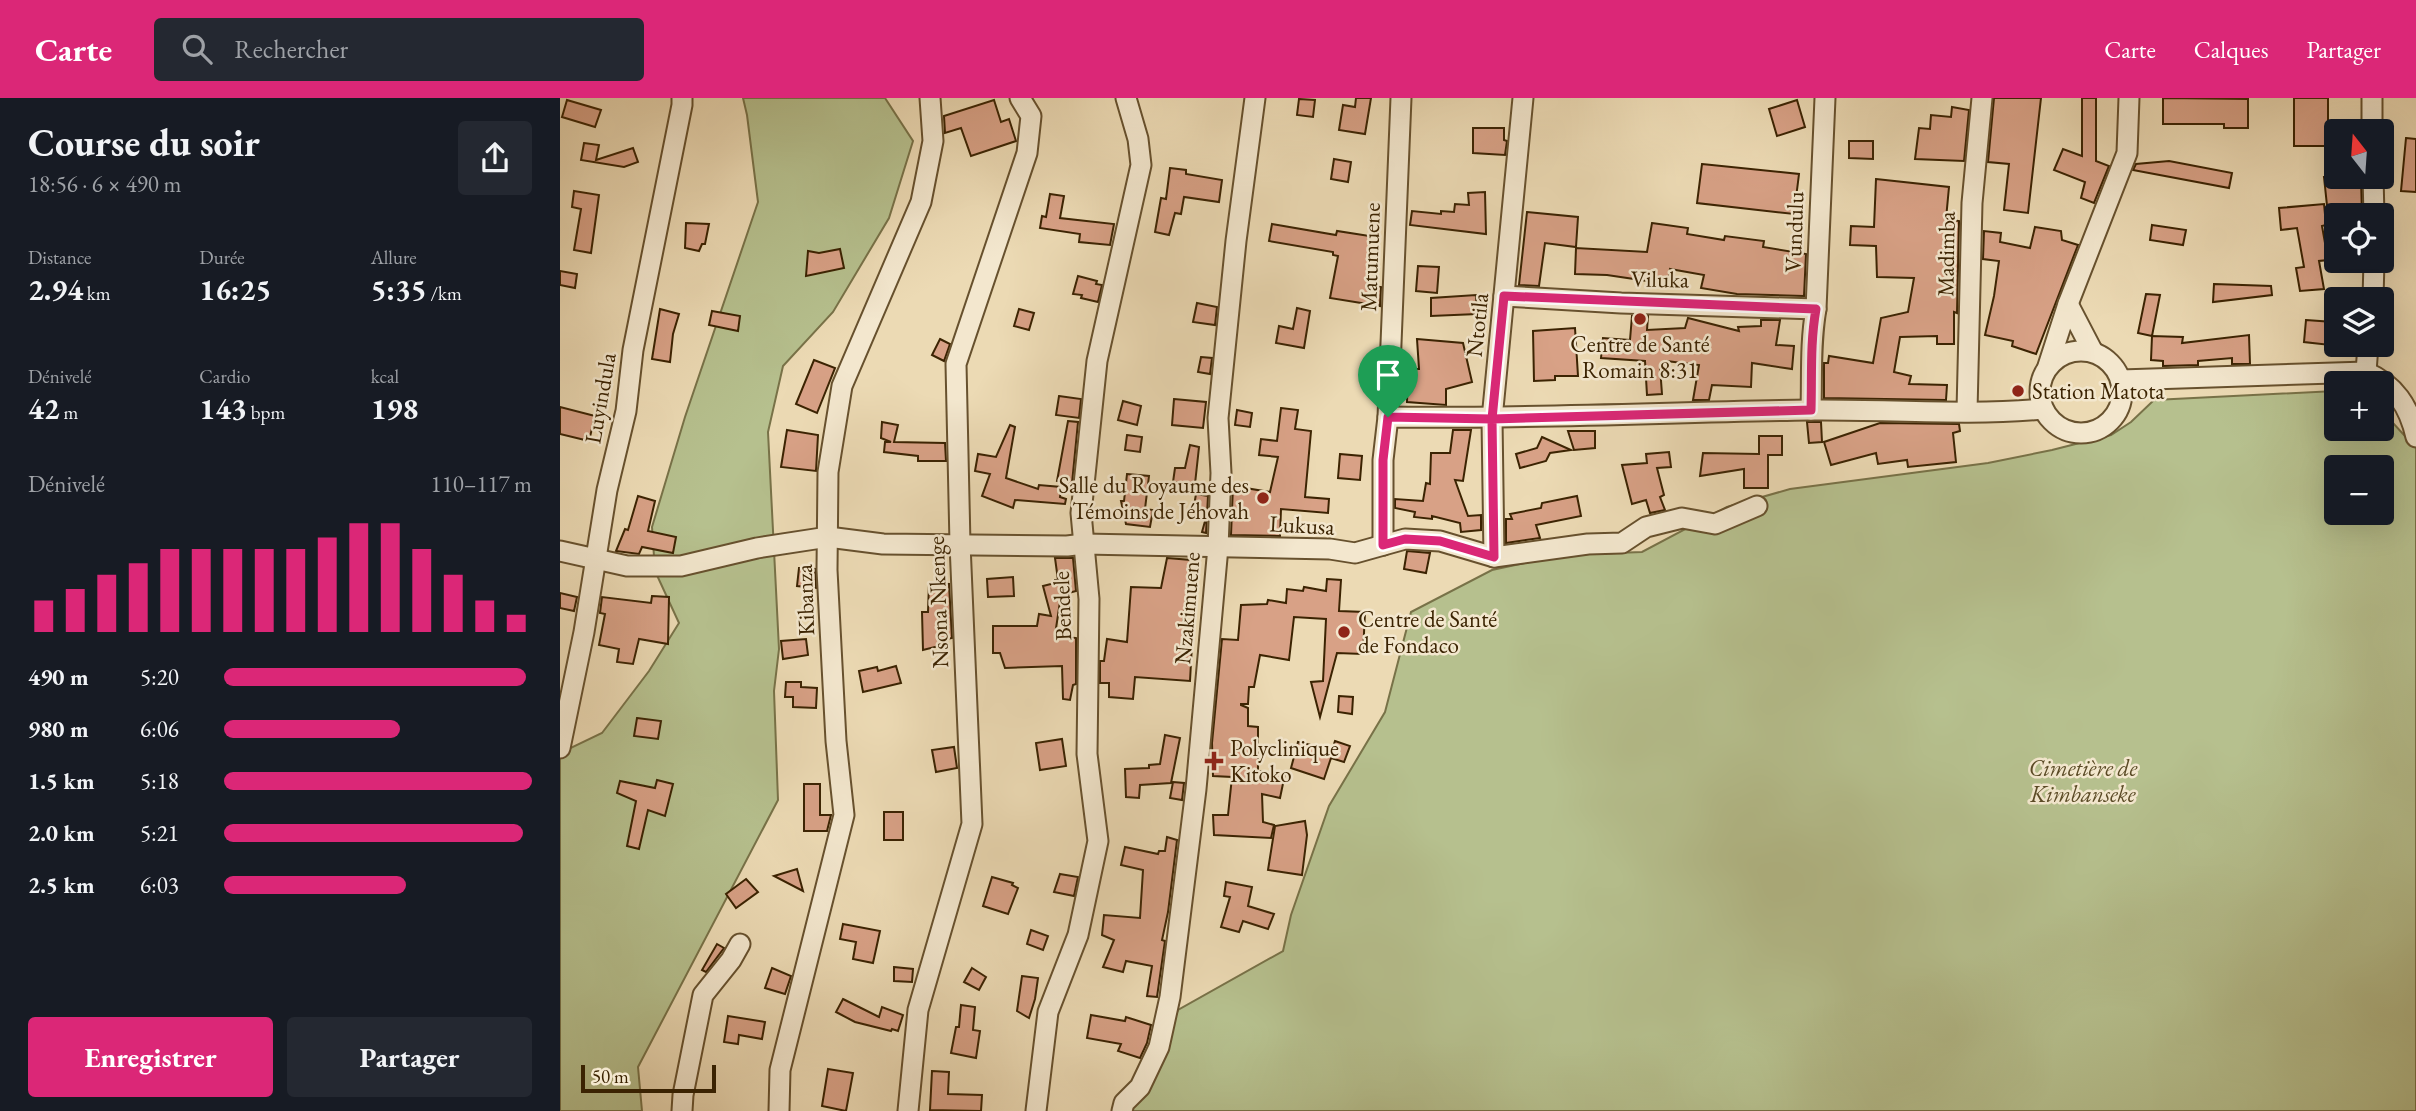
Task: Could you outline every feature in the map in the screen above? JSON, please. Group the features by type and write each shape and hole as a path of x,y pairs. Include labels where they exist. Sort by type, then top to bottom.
{"street":[{"name":"Luyindula","path":"560,748 607,490 626,411 633,350 682,98"},
{"name":"Kibanza","path":"779,1111 780,1070 844,815 836,741 828,472 842,386 921,202 933,141 930,98"},
{"name":"Nsona Nkenge","path":"908,1111 918,1010 972,824 960,544 956,364 1027,153 1031,116 1020,98"},
{"name":"Bendele","path":"1036,1111 1048,1012 1078,935 1098,841 1087,754 1089,599 1082,513 1097,361 1141,165 1138,139 1126,98"},
{"name":"Nzakimuene","path":"1122,1111 1124,1104 1140,1087 1159,1047 1170,997 1196,789 1218,547 1221,472 1218,418 1236,240 1255,98"},
{"name":"Matumuene","path":"1383,545 1383,460 1388,417 1401,98"},
{"name":"Ntotila","path":"1494,557 1492,419 1523,98"},
{"name":"Vundulu","path":"1811,410 1811,339 1816,309 1825,98"},
{"name":"Madimba","path":"1967,411 1972,203 1982,98"},
{"path":"2048,366 2061,356 2077,351 2093,352 2110,363 2121,380 2121,402 2111,421 2093,432 2072,433 2053,423 2043,409 2040,385 2068,304 2127,153 2129,98"},
{"path":"2372,98 2372,119"},
{"name":"Viluka","path":"1504,296 1816,309"},
{"path":"2068,304 2093,352"},
{"path":"2121,380 2324,373"},
{"path":"2394,392 2400,398 2416,437"},
{"path":"1388,417 1492,419 1811,410 2004,412 2043,409"},
{"path":"1494,557 1588,544 1622,544 1646,527 1682,519 1715,524 1757,506"},
{"name":"Lukusa","path":"560,551 627,566 681,566 757,548 828,537 883,544 1084,544 1330,550 1355,554 1405,539 1440,541 1494,557"},
{"path":"682,1111 703,995 731,960 740,944"}],"green space":[{"path":"743,98 885,98 913,141 889,218 833,312 783,366 768,432 779,649 774,691 778,800 638,1067 642,1111 560,1111 560,753 602,733 649,671 679,623 655,571 652,527 685,417 758,202"},
{"name":"Cimetière de Kimbanseke","path":"2324,392 2324,441 2394,441 2394,424 2416,448 2416,1111 1124,1111 1156,1061 1178,1010 1283,951 1291,915 1329,806 1385,712 1411,612 1492,570 1562,555 1642,552 1727,507 1790,489 1988,463 2111,435 2131,422 2154,400"}],"building":[{"path":"1356,98 1371,98 1365,134 1339,130 1343,105 1355,107"},
{"path":"1994,98 2041,98 2028,213 2004,210 2009,164 1988,162"},
{"path":"2082,98 2096,98 2096,161 2109,166 2094,203 2081,198 2085,182 2054,170 2063,149 2082,156"},
{"path":"2163,98 2248,99 2248,128 2224,128 2224,124 2163,124"},
{"path":"2294,98 2328,98 2328,119 2324,119 2324,146 2294,146"},
{"path":"1299,99 1315,100 1313,117 1297,115"},
{"path":"567,100 601,110 595,127 562,117"},
{"path":"994,100 1001,122 1009,119 1016,141 971,156 961,128 945,133 944,116"},
{"path":"1797,100 1805,127 1777,136 1769,109"},
{"path":"1952,107 1969,110 1964,161 1915,159 1919,128 1930,129 1931,115 1951,117"},
{"path":"1473,128 1504,128 1504,140 1507,141 1505,155 1473,153"},
{"path":"2406,138 2416,139 2416,192 2401,191"},
{"path":"1849,141 1873,141 1873,159 1849,158"},
{"path":"584,143 599,145 596,160 633,148 638,162 624,167 581,160"},
{"path":"1334,159 1351,162 1348,182 1331,179"},
{"path":"2169,161 2232,173 2229,188 2133,170 2136,164"},
{"path":"1702,164 1799,174 1794,214 1697,203"},
{"path":"1170,168 1186,170 1186,174 1222,180 1219,202 1184,197 1181,214 1175,213 1169,235 1155,232 1161,198 1166,199"},
{"path":"1876,179 1949,187 1946,219 1959,221 1954,344 1937,344 1937,336 1900,337 1894,372 1911,376 1909,384 1947,385 1946,400 1824,398 1824,363 1828,363 1829,356 1873,363 1881,318 1908,312 1914,278 1877,277 1876,246 1850,245 1851,226 1874,227"},
{"path":"2325,189 2361,189 2362,203 2327,203"},
{"path":"574,191 599,195 591,253 574,250 581,209 572,207"},
{"path":"1485,192 1486,234 1410,225 1412,211 1441,214 1441,211 1454,212 1455,204 1469,205 1468,193"},
{"path":"1050,194 1064,196 1060,218 1114,224 1110,245 1079,242 1080,234 1040,228 1042,216 1046,217"},
{"path":"2324,204 2324,260 2319,261 2324,289 2300,291 2296,268 2304,267 2297,228 2281,230 2279,208"},
{"path":"1527,212 1578,217 1576,247 1545,243 1539,286 1519,285"},
{"path":"686,223 709,224 705,244 702,244 699,251 685,248"},
{"path":"1652,223 1688,228 1687,234 1724,240 1725,236 1764,241 1763,247 1806,254 1804,296 1737,294 1701,288 1704,275 1670,269 1668,284 1607,275 1575,274 1576,248 1647,252"},
{"path":"1272,224 1336,235 1337,231 1376,237 1367,285 1381,287 1380,306 1330,298 1338,256 1333,255 1333,252 1269,241"},
{"path":"2152,225 2186,230 2183,245 2150,240"},
{"path":"2035,227 2061,231 2062,240 2078,245 2036,354 2012,346 2013,341 1985,335 1999,261 1983,259 1984,231 2001,233 2000,242 2030,248"},
{"path":"840,249 844,268 806,276 808,251 819,253"},
{"path":"1418,266 1439,267 1437,293 1416,291"},
{"path":"560,271 577,274 575,288 560,285"},
{"path":"1078,276 1102,285 1098,302 1073,294"},
{"path":"2214,284 2271,286 2272,295 2213,302"},
{"path":"2146,294 2160,295 2152,336 2138,333"},
{"path":"1476,295 1477,314 1431,316 1431,298"},
{"path":"1197,303 1217,307 1215,325 1193,322"},
{"path":"1297,308 1310,311 1304,348 1276,343 1279,326 1293,329"},
{"path":"660,309 679,314 673,334 670,362 652,359"},
{"path":"1019,309 1034,313 1029,330 1014,326"},
{"path":"712,311 740,316 738,331 709,325"},
{"path":"1632,316 1648,316 1647,330 1685,328 1688,318 1739,331 1738,327 1761,326 1761,320 1780,320 1776,345 1794,346 1792,369 1752,363 1751,387 1712,385 1709,400 1693,400 1699,365 1666,361 1667,366 1660,367 1662,394 1647,395 1645,361 1601,358 1603,338 1630,340"},
{"path":"2306,320 2324,321 2324,344 2304,342"},
{"path":"1575,328 1578,376 1555,376 1555,380 1534,381 1533,331"},
{"path":"2249,335 2250,364 2232,364 2232,358 2198,361 2198,365 2163,366 2163,361 2151,360 2152,336 2183,337 2182,343"},
{"path":"940,339 950,344 944,361 932,355"},
{"path":"1417,339 1463,343 1472,382 1446,389 1446,405 1407,402 1408,369 1419,369"},
{"path":"1201,357 1212,358 1210,374 1198,372"},
{"path":"814,360 835,368 817,413 796,404"},
{"path":"1059,396 1081,399 1079,418 1056,415"},
{"path":"1174,399 1206,402 1203,428 1172,425"},
{"path":"1123,401 1141,406 1137,425 1118,420"},
{"path":"560,407 595,416 589,441 560,434"},
{"path":"1281,408 1298,410 1295,429 1311,431 1305,497 1329,499 1328,513 1281,509 1280,536 1231,535 1233,486 1270,492 1278,457 1259,455 1261,439 1277,441"},
{"path":"1237,410 1252,413 1250,427 1235,425"},
{"path":"1068,421 1078,422 1072,483 1057,481"},
{"path":"882,422 898,425 894,442 945,443 946,461 918,461 918,456 884,452 885,442 891,442 881,438"},
{"path":"1807,422 1821,422 1822,442 1809,443"},
{"path":"1880,423 1959,424 1960,431 1953,433 1956,462 1908,467 1907,460 1878,464 1876,453 1831,465 1824,442"},
{"path":"1010,425 1015,427 1006,478 1038,489 1039,485 1061,487 1060,497 1066,499 1065,504 1015,500 1013,508 982,496 990,474 975,471 978,454 996,457"},
{"path":"787,430 818,435 816,471 781,467"},
{"path":"1453,430 1471,430 1463,481 1455,480 1468,516 1481,515 1481,530 1461,532 1460,523 1432,516 1432,519 1414,517 1415,512 1395,508 1395,499 1423,501 1426,483 1430,484 1431,453 1450,453"},
{"path":"1568,431 1595,431 1595,448 1574,450"},
{"path":"1127,435 1142,437 1140,452 1125,450"},
{"path":"1759,436 1782,436 1782,455 1768,455 1768,488 1744,488 1744,469 1700,476 1703,453 1759,454"},
{"path":"1542,437 1571,450 1550,453 1546,461 1520,468 1516,454 1537,448"},
{"path":"1190,445 1199,447 1194,493 1180,490 1182,483 1173,482 1175,468 1185,468"},
{"path":"1669,452 1671,467 1657,468 1664,495 1660,497 1665,510 1650,513 1646,500 1632,504 1622,465 1647,463 1646,454"},
{"path":"1340,454 1362,456 1360,480 1338,478"},
{"path":"1127,474 1149,476 1145,509 1153,510 1150,527 1126,524 1121,501 1124,501"},
{"path":"1196,494 1208,496 1206,533 1202,532 1207,514 1193,512"},
{"path":"638,496 655,501 648,531 676,537 673,553 642,547 639,554 616,551 625,529 628,530"},
{"path":"1577,496 1581,516 1536,525 1540,538 1506,543 1506,519 1512,519 1510,514 1541,508 1542,503"},
{"path":"1407,551 1430,553 1426,573 1404,569"},
{"path":"1055,558 1073,558 1076,591 1061,595 1055,635 1076,638 1076,684 1073,685 1070,700 1063,699 1062,666 1005,668 1000,653 993,653 993,626 1037,626 1039,614 1051,616 1043,586 1058,580"},
{"path":"1167,558 1191,560 1183,621 1186,621 1183,644 1192,644 1190,681 1135,677 1133,699 1109,697 1109,683 1100,683 1100,661 1104,661 1107,639 1127,642 1131,587 1161,588"},
{"path":"799,568 815,569 816,588 797,586"},
{"path":"1013,577 1014,596 988,597 987,579"},
{"path":"1327,579 1341,580 1339,611 1365,612 1363,654 1337,653 1320,717 1311,682 1323,681 1326,619 1294,617 1289,660 1260,655 1254,687 1249,687 1248,704 1241,705 1248,708 1248,726 1258,727 1258,771 1285,774 1280,798 1262,794 1263,822 1274,825 1271,838 1214,835 1213,815 1228,815 1232,777 1213,776 1212,743 1222,639 1238,640 1241,605 1267,604 1268,600 1286,603 1287,589 1303,591 1304,587 1326,591"},
{"path":"929,583 949,584 952,638 943,640 943,645 923,650 922,612 928,612"},
{"path":"560,593 577,597 574,611 560,608"},
{"path":"652,596 669,597 668,644 639,639 633,664 617,662 619,649 599,645 605,614 600,613 602,597 651,603"},
{"path":"806,639 808,655 783,659 781,641"},
{"path":"896,666 901,683 863,692 859,671 877,667 878,671"},
{"path":"786,682 801,682 801,687 817,688 816,708 793,707 793,697 785,697"},
{"path":"1339,696 1353,697 1352,714 1338,712"},
{"path":"637,718 661,721 658,739 634,736"},
{"path":"1165,735 1180,738 1171,783 1140,785 1139,798 1126,797 1125,769 1149,768 1149,765 1160,764"},
{"path":"1062,739 1066,766 1040,770 1036,743"},
{"path":"1335,741 1350,746 1344,762 1331,758 1324,779 1291,768 1298,742 1332,750"},
{"path":"954,747 957,768 936,772 932,750"},
{"path":"657,780 673,784 665,816 648,810 639,849 627,846 636,801 617,793 620,781 655,788"},
{"path":"1173,782 1184,783 1182,800 1170,798"},
{"path":"804,784 820,784 820,815 831,815 827,831 804,831"},
{"path":"884,812 903,812 903,840 884,840"},
{"path":"1305,821 1307,835 1302,875 1268,870 1275,826"},
{"path":"1167,837 1177,840 1162,940 1165,941 1157,997 1147,996 1152,966 1126,961 1123,972 1103,967 1114,940 1102,935 1104,915 1140,918 1143,870 1121,865 1125,847 1158,854 1159,851 1165,851"},
{"path":"797,869 803,891 774,876"},
{"path":"1060,874 1078,877 1074,896 1054,892"},
{"path":"992,877 1013,883 1012,885 1018,888 1008,914 983,906"},
{"path":"746,879 758,892 736,908 726,894"},
{"path":"1226,882 1252,887 1248,906 1274,914 1268,929 1243,921 1239,932 1221,927 1230,897 1224,896"},
{"path":"843,924 880,931 873,963 853,959 856,942 840,939"},
{"path":"1031,930 1048,936 1043,950 1027,944"},
{"path":"717,944 724,948 706,972 702,970"},
{"path":"894,967 913,969 912,982 894,981"},
{"path":"772,968 791,976 785,994 765,988"},
{"path":"972,968 986,977 979,990 964,982"},
{"path":"1022,976 1038,978 1029,1018 1017,1011"},
{"path":"843,999 879,1017 882,1007 903,1015 898,1031 855,1022 836,1012"},
{"path":"961,1005 975,1007 973,1030 980,1031 976,1058 951,1053 956,1027 959,1027"},
{"path":"1091,1015 1125,1021 1126,1017 1151,1025 1140,1058 1118,1051 1121,1044 1087,1038"},
{"path":"728,1016 765,1022 762,1039 739,1035 738,1044 724,1042"},
{"path":"828,1069 853,1073 846,1111 822,1106"},
{"path":"932,1071 949,1072 948,1094 982,1095 981,1111 930,1110"}],"place":[{"name":"Centre de Santé Romain 8:31","path":"1640,319"},
{"name":"Station Matota","path":"2018,391"},
{"name":"Salle du Royaume des Témoins de Jéhovah","path":"1263,498"},
{"name":"Centre de Santé de Fondaco","path":"1344,632"},
{"name":"Polyclinique Kitoko","path":"1214,761"}],"route":[{"path":"1388,417 1383,460 1383,545 1405,539 1440,541 1494,557 1492,419 1811,410 1811,339 1816,309 1620,303 1504,296 1492,419 1388,417"}]}
